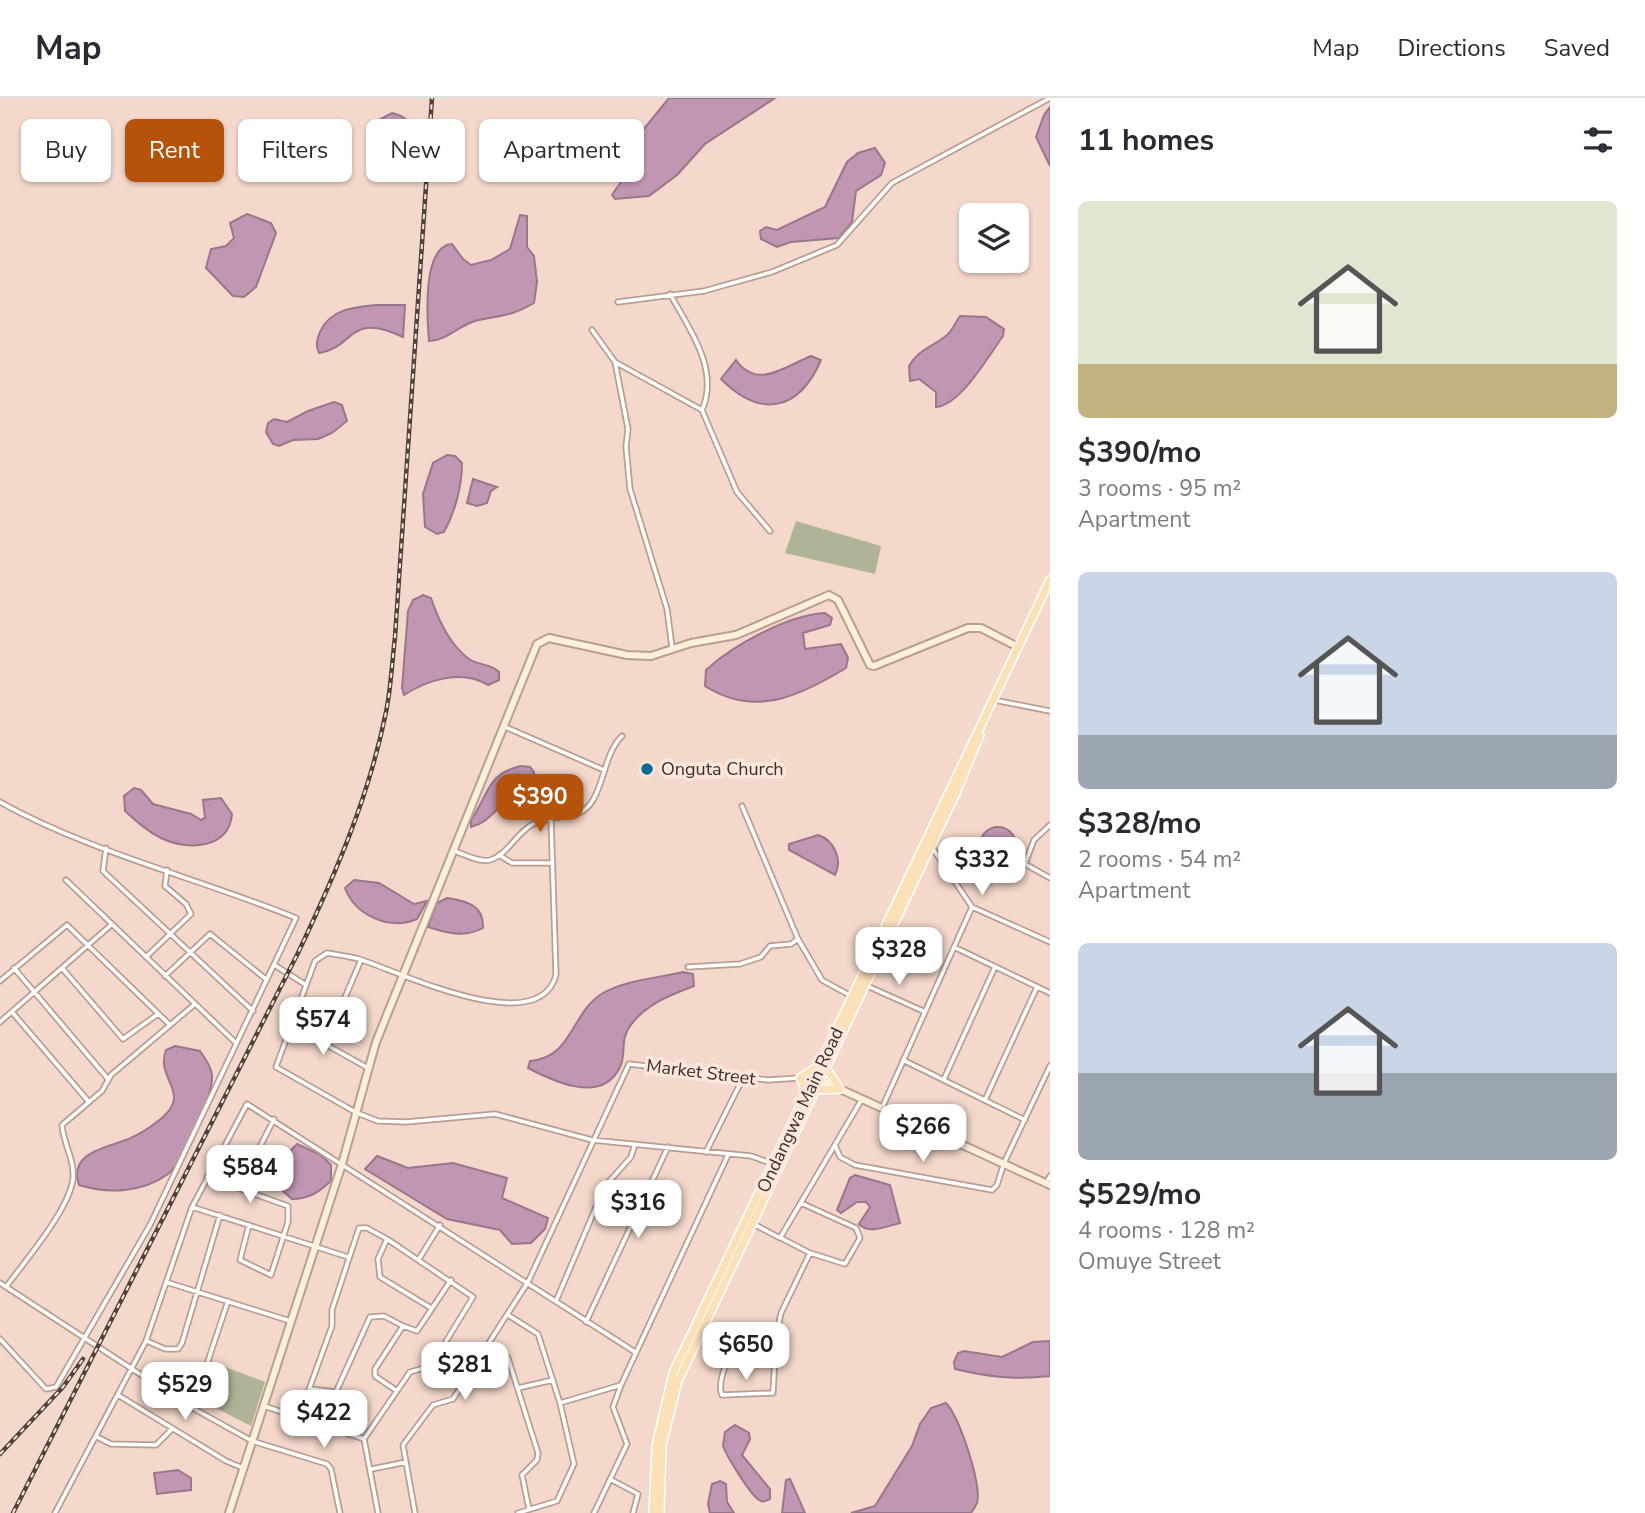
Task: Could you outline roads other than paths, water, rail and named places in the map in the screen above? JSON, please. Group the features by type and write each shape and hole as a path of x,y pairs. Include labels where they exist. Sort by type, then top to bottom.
{"main road":[{"name":"Ondangwa Main Road","path":"751,1222 807,1093 823,1066 882,942 1050,579"},
{"name":"Ondangwa Main Road","path":"855,998 865,985 882,942"},
{"path":"807,1093 800,1078 823,1066 840,1088"},
{"name":"Ondangwa Main Road","path":"653,1513 656,1446 669,1397 816,1090 817,1078"},
{"path":"816,1090 840,1088"},
{"name":"Ondangwa Main Road","path":"660,1513 662,1445 669,1397"}],"street":[{"path":"618,302 704,291 751,278 837,246 892,183 1050,98"},
{"path":"670,294 703,361 709,387 702,410"},
{"path":"592,330 615,362 628,429 626,447 630,489 667,608 673,649"},
{"path":"615,362 702,410 737,492 770,531"},
{"path":"229,1513 342,1164 369,1068 537,644 544,638 645,656 736,635 829,595 838,600 870,665 874,666 968,628 981,628 1018,647"},
{"path":"994,700 1050,711"},
{"path":"503,726 604,770"},
{"path":"454,851 483,861 499,855 528,826 571,816 588,806 622,736"},
{"path":"0,802 26,817 296,918 276,966 236,1043 156,1214 56,1387 50,1391 0,1339"},
{"path":"742,806 799,939 822,980 855,998"},
{"path":"551,819 556,975 551,987 523,1003 500,1003 403,978 361,960 327,953 315,961 276,1067 357,1113 391,1123 495,1114 592,1140 751,1156 774,1164 803,1117"},
{"path":"1050,825 1034,840 1025,864 1050,878"},
{"path":"928,843 972,906 1050,942"},
{"path":"106,848 103,871 253,1011"},
{"path":"499,855 512,863 551,863"},
{"path":"146,957 191,914 186,904 165,886 167,870"},
{"path":"66,880 236,1043"},
{"path":"882,1108 972,906"},
{"path":"0,981 65,925 89,944 170,1025"},
{"path":"0,1023 111,925"},
{"path":"165,976 207,934 214,934 267,981"},
{"path":"688,967 712,968 747,962 761,957 766,948 791,944 799,939"},
{"path":"954,947 1050,993"},
{"path":"325,1044 361,960"},
{"path":"276,966 306,985"},
{"path":"944,1079 995,967"},
{"path":"14,968 108,1079"},
{"path":"62,968 123,1039 158,1014"},
{"path":"865,985 923,1011"},
{"path":"985,1100 1038,987"},
{"path":"6,1287 61,1207 72,1183 73,1165 62,1125 102,1091 108,1079 195,1004"},
{"path":"12,1012 89,1102"},
{"path":"290,1025 369,1068"},
{"path":"903,1060 1025,1120"},
{"name":"Market Street","path":"592,1140 629,1064 743,1077 817,1078"},
{"path":"835,1145 840,1157 855,1165 914,1174 973,1188 995,1188 1050,1066"},
{"path":"706,1152 743,1077"},
{"path":"817,1078 1048,1184 1050,1176"},
{"path":"780,1238 862,1099"},
{"path":"55,1513 146,1341 192,1207 247,1104 635,1352"},
{"path":"239,1188 274,1119"},
{"path":"415,1513 403,1445 433,1405 453,1399 508,1315 528,1282 592,1140"},
{"path":"556,1301 605,1186 631,1157 635,1144"},
{"path":"586,1322 667,1147"},
{"path":"594,1513 627,1444 612,1407 635,1352 728,1155"},
{"path":"206,1177 288,1206 288,1222 271,1275 241,1264 240,1254 249,1225"},
{"path":"751,1222 810,1253 845,1264 860,1234 856,1228 801,1203"},
{"path":"192,1207 348,1257"},
{"path":"146,1341 165,1349 178,1349 220,1215"},
{"path":"419,1259 440,1225"},
{"path":"299,1416 323,1344 332,1326 332,1310 359,1228 367,1228 387,1239 471,1293 473,1298 431,1366 410,1372 364,1439 372,1469 378,1513"},
{"path":"387,1239 377,1259 380,1277 432,1308"},
{"path":"776,1337 738,1341 733,1348 720,1394 728,1396 773,1393 776,1337 781,1313 810,1253"},
{"path":"310,1389 336,1392 370,1317 384,1316 417,1331 451,1280"},
{"path":"166,1282 290,1321"},
{"path":"0,1283 189,1406 252,1441 329,1466 340,1513"},
{"path":"189,1406 200,1385 228,1301"},
{"path":"508,1315 538,1334 574,1460 557,1501 518,1513"},
{"path":"397,1391 374,1373 403,1325"},
{"path":"488,1344 508,1358 539,1457 522,1475 529,1509"},
{"path":"439,1354 469,1374"},
{"path":"518,1388 553,1380"},
{"path":"560,1404 621,1385"},
{"path":"118,1395 172,1429 243,1468"},
{"path":"264,1406 364,1439"},
{"path":"97,1437 111,1444 156,1445 172,1429"},
{"path":"372,1469 406,1462"},
{"path":"610,1479 638,1494 633,1513"},
{"path":"58,1508 65,1513"}],"railway":[{"path":"13,1513 298,953 338,865 370,775 388,703 395,637 432,98"},
{"path":"0,1454 63,1387 83,1359"}],"place":[{"name":"Onguta Church","path":"647,769"}]}
